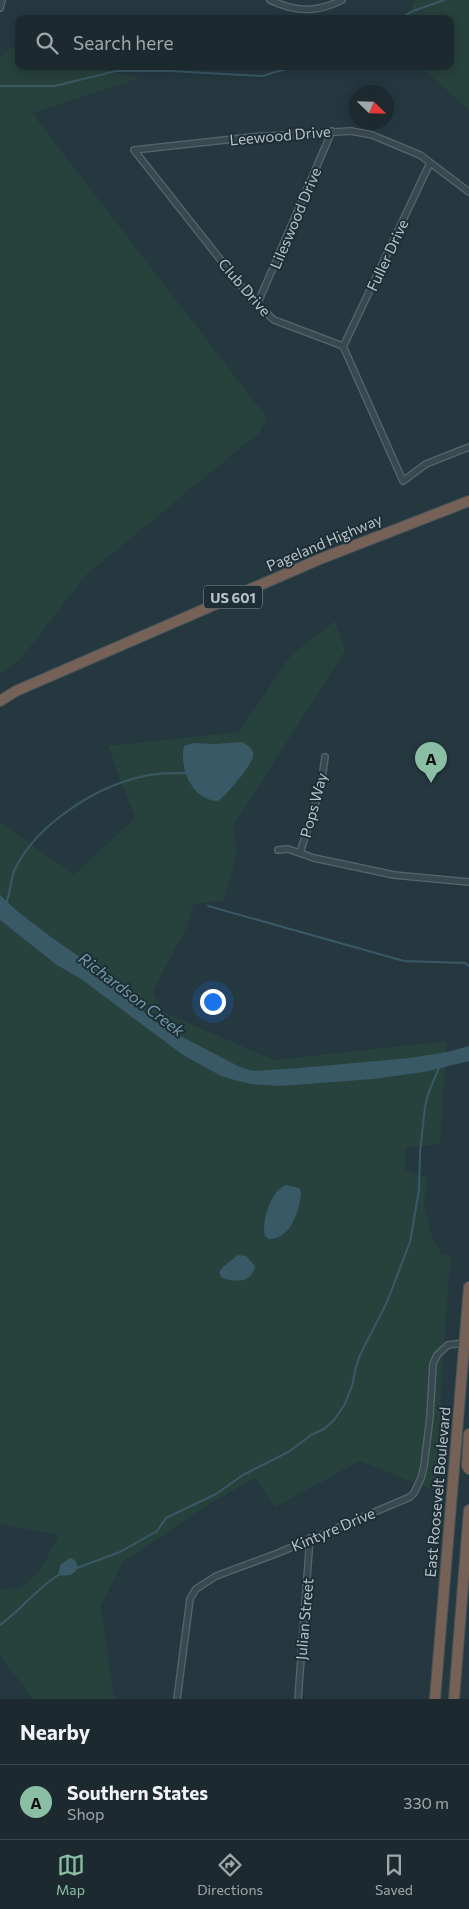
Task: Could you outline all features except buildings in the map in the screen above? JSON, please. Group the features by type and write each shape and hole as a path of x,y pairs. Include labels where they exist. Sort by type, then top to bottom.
{"highway":[{"name":"Pageland Highway","path":"0,701 16,691 320,559 469,501"},
{"name":"East Roosevelt Boulevard","path":"435,1699 467,1345 469,1287"},
{"path":"469,1434 469,1469"},
{"path":"454,1699 469,1510"}],"street":[{"path":"0,8 2,0"},
{"path":"270,0 295,10 325,7 342,0"},
{"name":"Lileswood Drive","path":"257,305 332,131"},
{"name":"Leewood Drive","path":"134,150 252,137 351,131 372,135 420,155 469,192"},
{"name":"Club Drive","path":"134,150 257,305 274,320 343,347"},
{"name":"Fuller Drive","path":"343,347 430,163"},
{"path":"343,347 403,481 426,464 469,447"},
{"name":"Pops Way","path":"300,853 321,786 325,757"},
{"path":"278,850 288,849 394,875 469,882"},
{"name":"Kintyre Drive","path":"177,1699 190,1599 196,1589 216,1576 278,1553 310,1538 405,1500 414,1493 424,1466 430,1417 433,1364 437,1356 448,1345 467,1345"},
{"name":"Julian Street","path":"298,1699 310,1538"}],"green space":[{"path":"416,0 469,0 469,110 424,70 454,70 454,15 407,15"},
{"path":"10,47 15,48 15,70 107,70 140,78 32,113 267,418 260,432 86,575 20,660 0,673 0,57"},
{"path":"335,621 345,651 233,826 237,854 223,901 194,904 186,929 153,990 161,1011 274,1060 447,1041 440,1144 406,1147 405,1170 428,1178 424,1205 433,1239 442,1255 451,1255 442,1366 438,1492 360,1461 275,1507 255,1478 212,1502 123,1562 100,1608 114,1699 33,1699 0,1655 0,1589 21,1588 41,1569 59,1535 0,1524 0,822 74,875 135,818 108,746 239,732 291,655"}],"water":[{"path":"242,742 251,748 253,757 243,774 227,793 218,801 201,795 194,789 186,773 183,755 184,746 194,743"},
{"path":"0,895 17,911 51,937 97,969 135,1005 163,1027 240,1067 253,1071 410,1058 469,1046 469,1061 424,1072 373,1079 280,1086 251,1084 221,1076 183,1055 81,979 57,965 0,920"},
{"path":"286,1185 299,1188 301,1192 299,1207 289,1229 277,1238 269,1239 265,1236 264,1230 268,1207 276,1193"},
{"path":"238,1255 246,1256 255,1266 253,1272 246,1279 238,1281 222,1278 219,1272"},
{"path":"70,1558 75,1560 78,1567 74,1573 65,1576 58,1575 60,1565"}],"waterway":[{"path":"406,15 444,0"},
{"path":"0,86 55,86 116,71 171,71 262,76 282,70"},
{"path":"6,904 14,871 26,851 38,836 69,810 86,799 122,782 151,775 186,773"},
{"path":"208,906 404,961 465,963 469,966"},
{"path":"77,1568 120,1552 157,1531 166,1518 216,1494 243,1475 290,1451 311,1435 324,1429 334,1420 345,1404 352,1386 359,1357 387,1302 410,1242 419,1190 420,1152 425,1107 428,1094 439,1068"},
{"path":"0,1625 44,1585 60,1574"}],"place":[{"name":"Southern States","path":"431,783"}],"water label":[{"name":"Richardson Creek","path":"132,994"}]}
